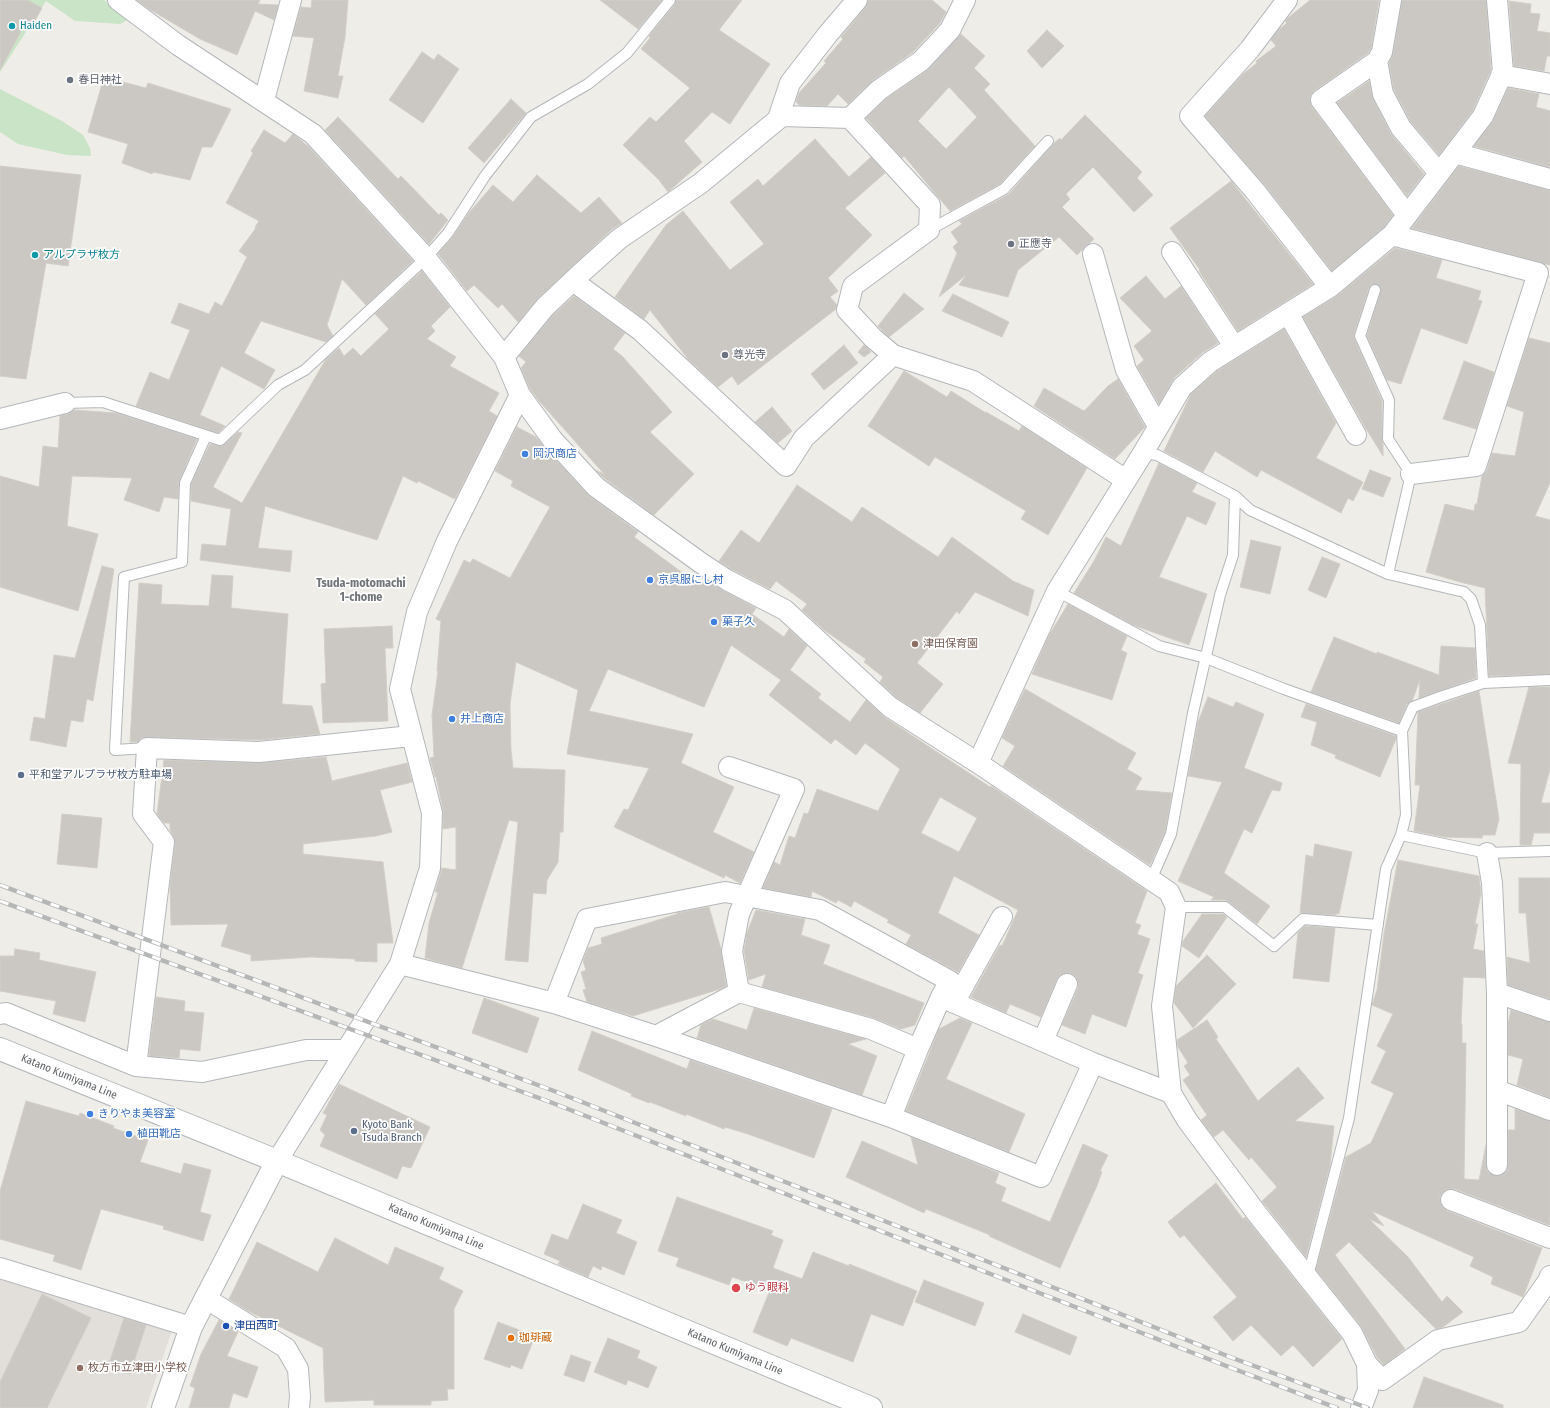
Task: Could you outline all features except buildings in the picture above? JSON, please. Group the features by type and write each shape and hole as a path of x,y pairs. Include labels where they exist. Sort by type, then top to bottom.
{"main road":[{"name":"Katano Kumiyama Line","path":"0,1049 277,1161 861,1406"},
{"path":"163,1408 191,1327 277,1161"}],"street":[{"path":"118,0 178,45 264,100 313,134 426,258 504,357 520,395 552,439 596,487 700,563 727,580 785,610 890,707 978,763 1169,892 1176,907 1162,1006 1171,1093 1187,1120 1258,1216 1308,1276 1352,1333 1367,1364 1382,1380 1438,1340 1518,1322 1548,1281 1550,1276"},
{"path":"264,100 291,0"},
{"path":"778,119 790,83 828,34 857,0"},
{"path":"504,357 545,307 619,240 701,183 782,116 850,118 879,90 921,61 950,30 965,0"},
{"path":"1287,0 1250,49 1190,116 1255,191 1330,287"},
{"path":"1391,0 1382,52 1377,61 1321,100 1407,215"},
{"path":"978,763 1058,591 1182,387 1210,362 1330,287 1392,236 1483,116 1503,72 1497,0"},
{"path":"1377,61 1383,94 1401,128 1440,173"},
{"path":"1502,75 1550,84"},
{"path":"850,118 930,205 930,230 853,286 847,310 873,338 893,355 972,381 1126,480"},
{"path":"1455,153 1550,179"},
{"path":"1392,236 1538,273 1476,466 1411,474"},
{"path":"1172,252 1234,346"},
{"path":"1093,254 1126,370 1158,426"},
{"path":"573,281 640,330 786,466 804,438 893,355"},
{"path":"1288,313 1356,435"},
{"path":"277,1161 400,964 430,868 432,813 400,689 417,612 447,541 520,395"},
{"path":"0,420 65,403"},
{"path":"136,1066 164,842 143,814 147,748 259,752 411,736"},
{"path":"729,767 794,789 739,914 732,951 739,992"},
{"path":"1487,853 1492,883 1497,993 1498,1165"},
{"path":"554,1003 587,919 725,892 820,910 950,981 947,1000"},
{"path":"891,1117 918,1049 947,1000 1002,917"},
{"path":"400,964 554,1003 656,1036 891,1117 1041,1177 1093,1063"},
{"path":"1043,1041 1067,984"},
{"path":"656,1036 739,992 871,1030 918,1049"},
{"path":"1497,993 1550,1011"},
{"path":"947,1000 1093,1063 1171,1093"},
{"path":"0,1014 6,1013 136,1066 202,1072 306,1050 346,1050"},
{"path":"1497,1090 1550,1110"},
{"path":"1451,1200 1550,1238"},
{"path":"0,1268 191,1327"},
{"path":"205,1298 286,1348 298,1369 300,1397 299,1408"},
{"path":"1361,1408 1368,1390 1367,1364"}],"lane":[{"path":"65,403 103,402 220,440 278,386 305,370 426,258 448,233 485,176 531,117 588,84 627,53 670,0"},
{"path":"930,230 1004,189 1048,142"},
{"path":"1375,290 1360,336 1389,400 1388,440 1411,474 1388,574"},
{"path":"147,748 114,750 124,577 182,562 185,482 206,436"},
{"path":"1143,453 1157,455 1235,496 1250,510 1388,574 1464,592 1471,599 1480,625 1483,683"},
{"path":"1151,880 1171,834 1193,713 1220,595 1233,555 1235,496"},
{"path":"1058,591 1160,646 1206,658 1284,689 1402,731"},
{"path":"1308,1276 1349,1118 1386,869 1401,835 1406,815 1402,731 1413,707 1483,683 1550,680"},
{"path":"1401,835 1487,853 1550,851"},
{"path":"1176,907 1225,907 1274,946 1303,919 1378,925"}],"shaded area":[{"name":"枚方市立津田小学校","path":"0,1277 173,1327 146,1408 0,1408"}],"green space":[{"path":"0,0 104,0 129,19 120,24 75,21 46,1 0,72"},
{"path":"0,89 62,121 83,135 90,148 91,156 67,155 18,144 0,132"}],"railway":[{"path":"0,885 554,1091 1230,1357 1368,1408"},
{"path":"0,901 550,1102 1337,1408"}],"place":[{"name":"Haiden","path":"12,26"},
{"name":"春日神社","path":"70,80"},
{"name":"正應寺","path":"1011,244"},
{"name":"アルプラザ枚方","path":"35,255"},
{"name":"尊光寺","path":"725,355"},
{"name":"岡沢商店","path":"525,454"},
{"name":"京呉服にし村","path":"650,580"},
{"name":"菓子久","path":"714,622"},
{"name":"津田保育園","path":"915,644"},
{"name":"井上商店","path":"452,719"},
{"name":"平和堂アルプラザ枚方駐車場","path":"21,775"},
{"name":"きりやま美容室","path":"90,1114"},
{"name":"Kyoto Bank Tsuda Branch","path":"354,1131"},
{"name":"植田靴店","path":"129,1134"},
{"name":"ゆう眼科","path":"736,1288"},
{"name":"津田西町","path":"226,1326"},
{"name":"珈琲蔵","path":"511,1338"},
{"name":"枚方市立津田小学校","path":"80,1368"}],"district":[{"name":"Tsuda-motomachi 1-chome","path":"361,591"}]}
